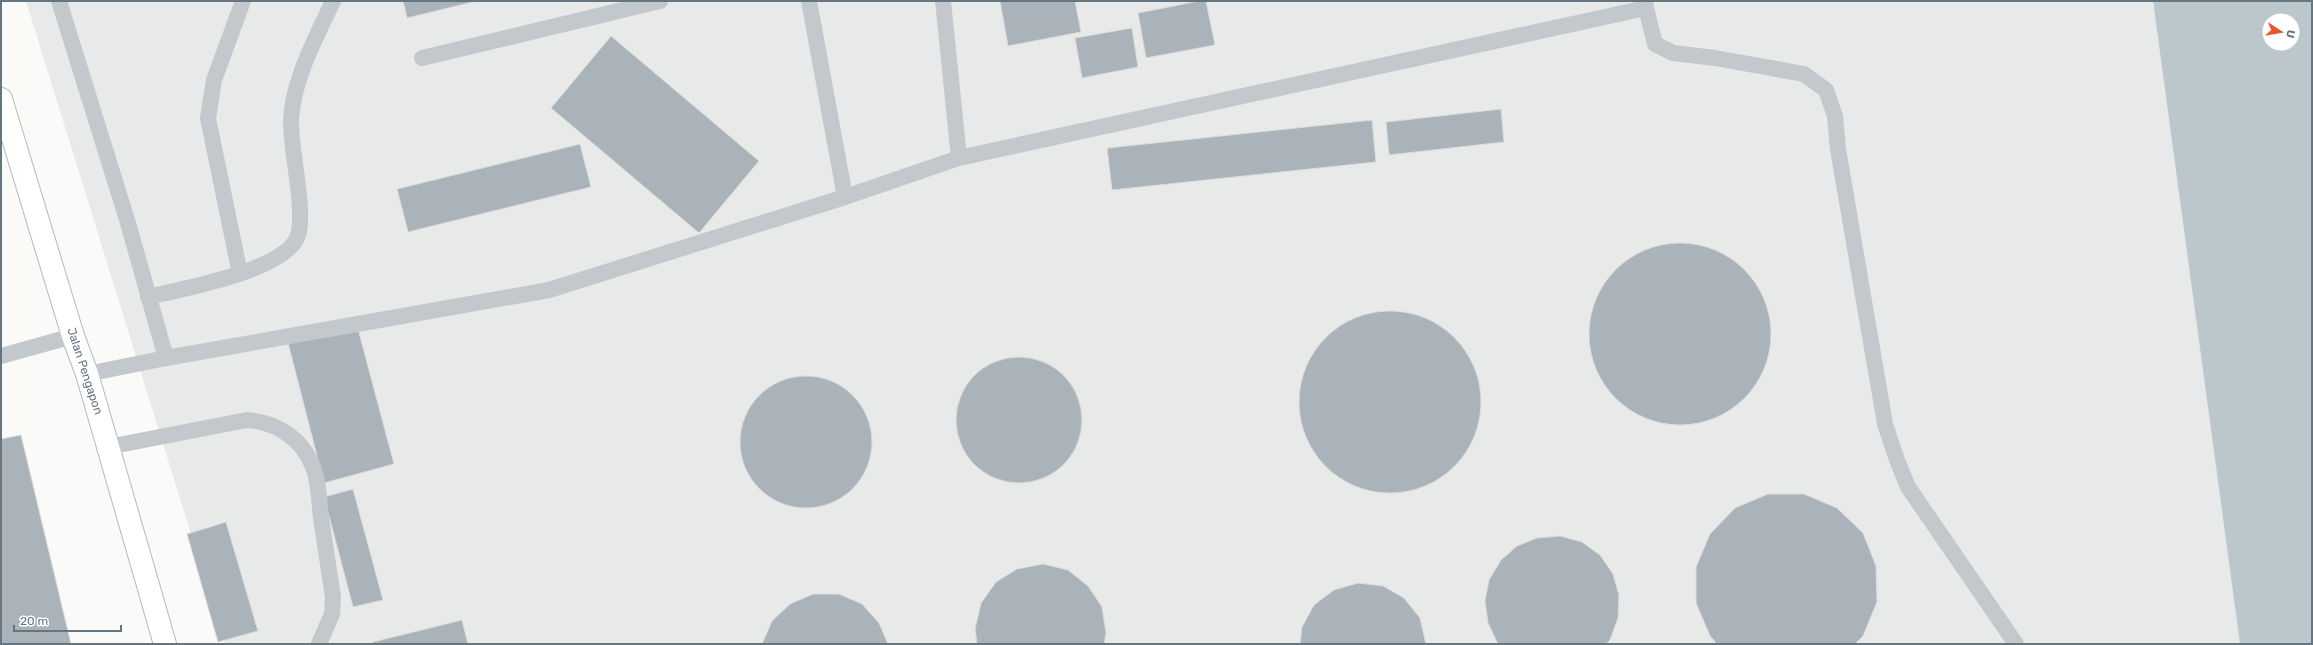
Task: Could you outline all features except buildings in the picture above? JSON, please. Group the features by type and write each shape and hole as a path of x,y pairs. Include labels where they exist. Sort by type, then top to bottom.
{"highway":[{"name":"Jalan Pengapon","path":"1,99 73,336 87,374 165,644"}],"lane":[{"path":"59,1 128,223 166,358"},
{"path":"240,274 208,118 214,80 243,1"},
{"path":"148,297 240,274 282,254 297,238 300,214 292,153 291,120 297,86 333,1"},
{"path":"422,58 660,1"},
{"path":"809,1 845,197"},
{"path":"943,1 959,158"},
{"path":"87,374 166,358 549,290 845,197 959,158 1646,5 1655,44 1673,53 1715,58 1804,74 1826,90 1835,116 1838,149 1887,431 1908,488 2016,644"},
{"path":"1,356 73,336"},
{"path":"108,447 247,420 260,421 278,428 300,444 314,467 333,597 332,614 319,644"}],"shaded area":[{"path":"26,1 2153,1 2240,644 225,644"},
{"path":"2153,1 2312,1 2312,644 2240,644"}]}
